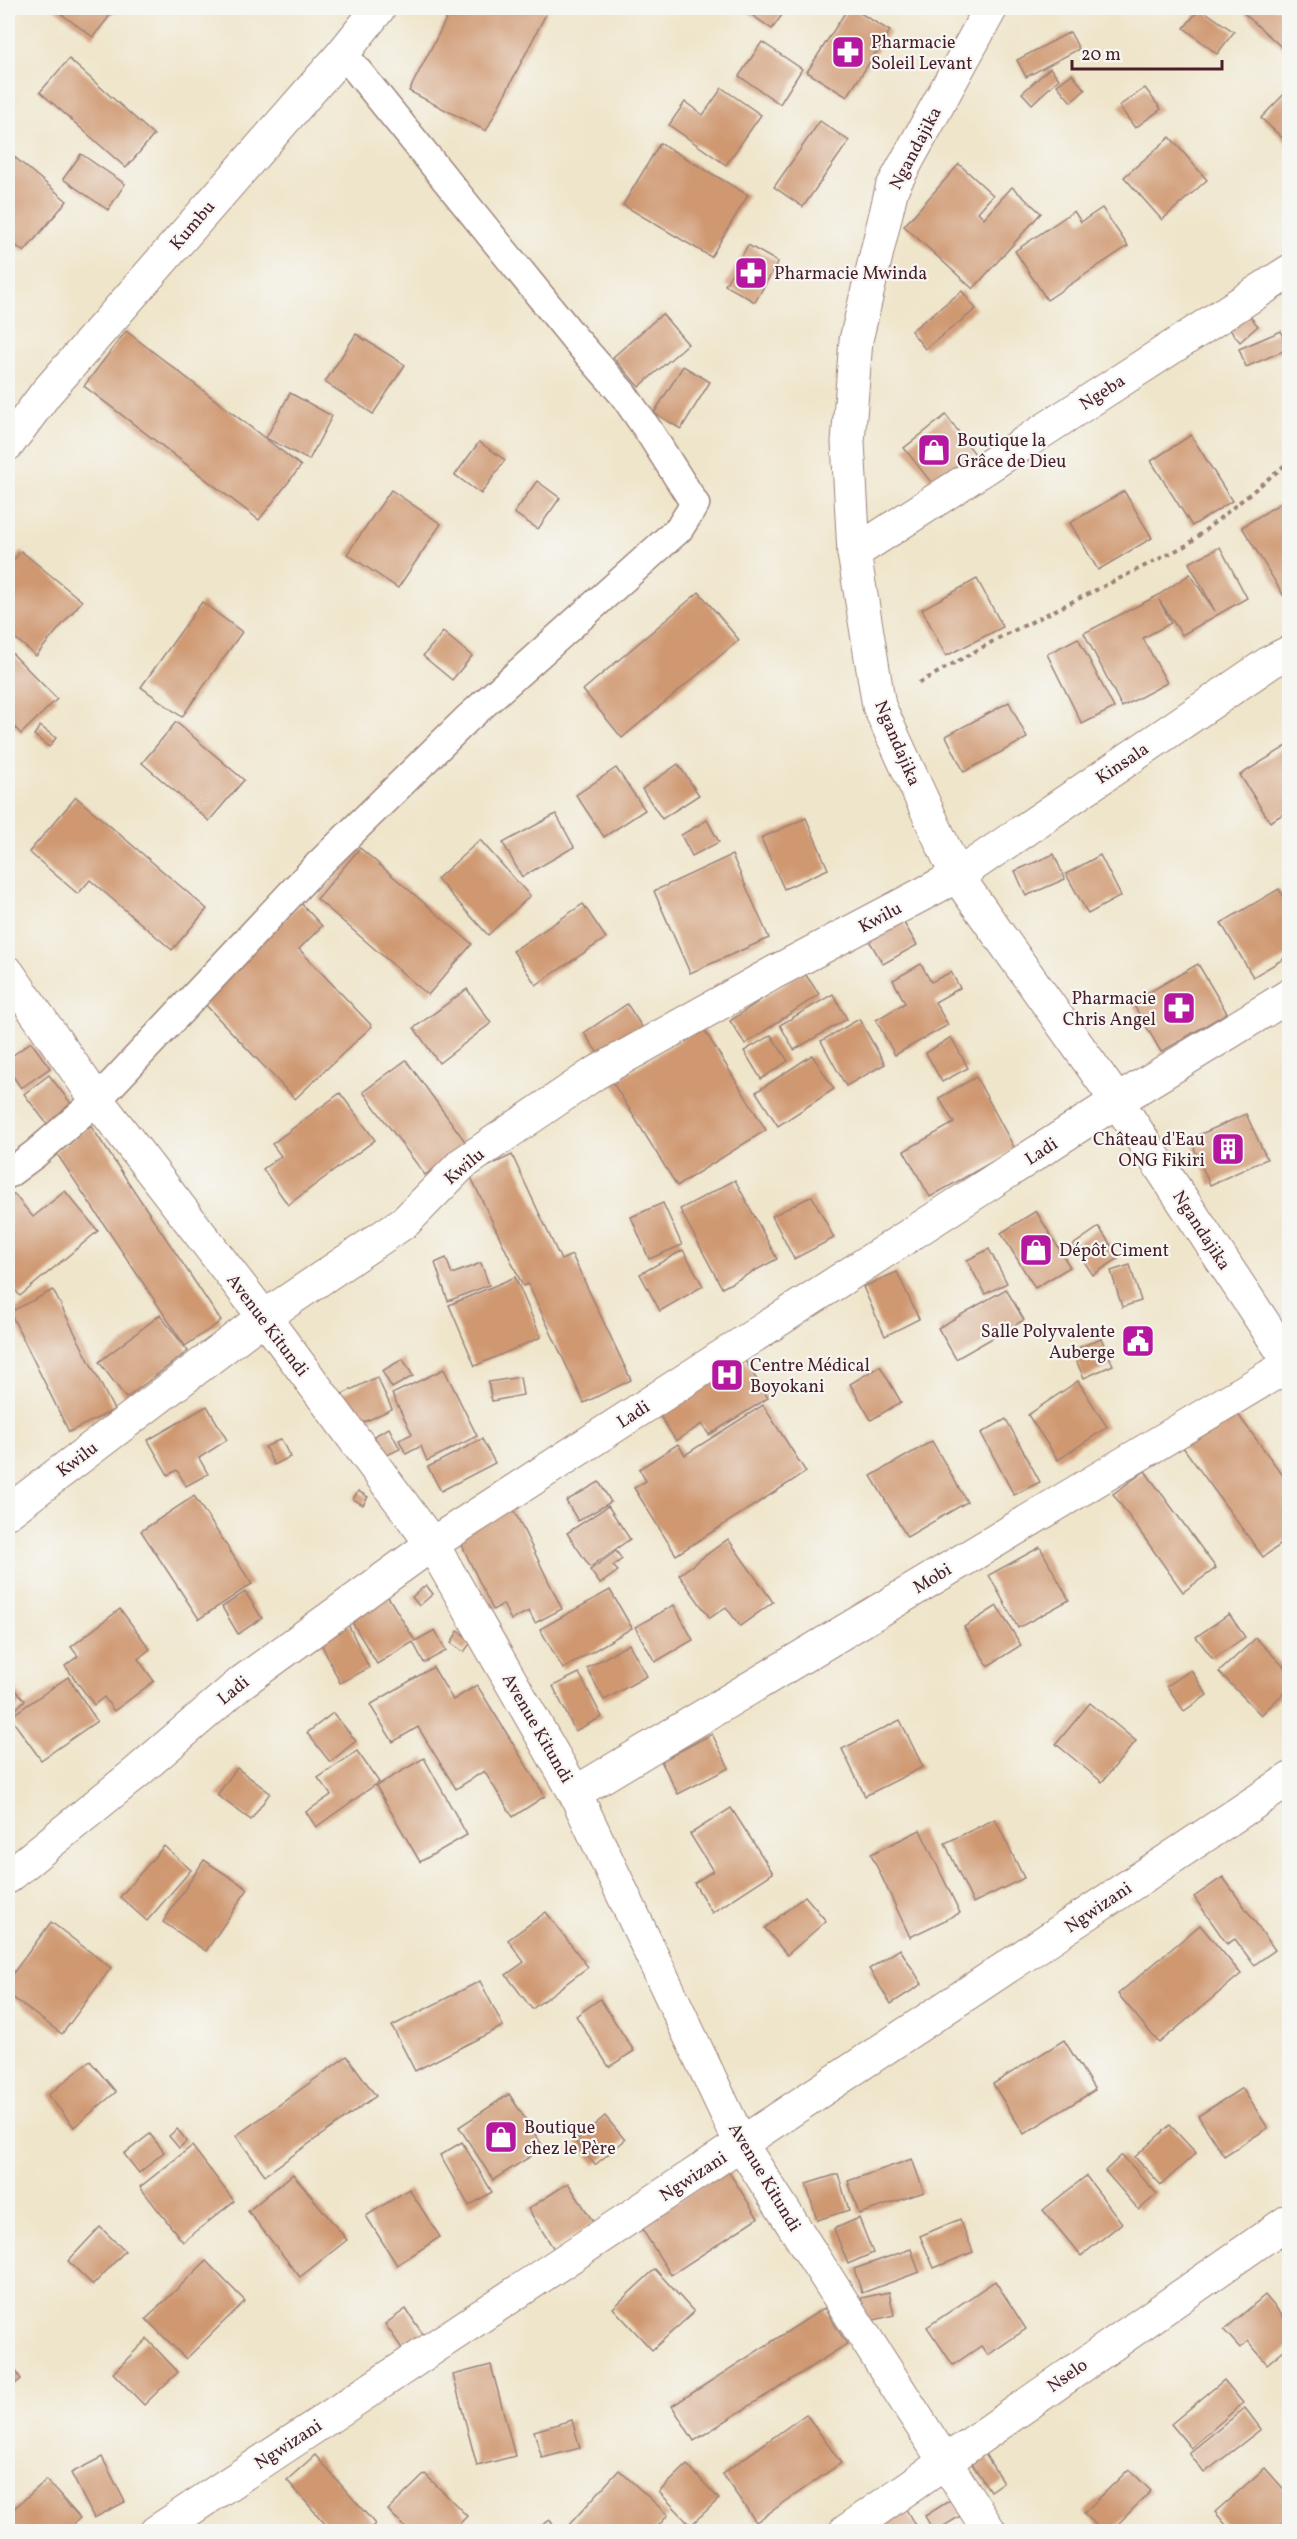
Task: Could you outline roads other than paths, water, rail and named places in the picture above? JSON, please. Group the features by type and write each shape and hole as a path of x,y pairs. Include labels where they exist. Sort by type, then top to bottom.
{"street":[{"name":"Kumbu","path":"8,444 46,393 343,53 379,8"},
{"name":"Ngandajika","path":"991,8 892,188 856,339 848,442 854,553 879,706 957,876 1118,1101 1290,1364"},
{"name":"Ngeba","path":"854,553 1290,271"},
{"name":"Kinsala","path":"957,876 1272,661 1290,652"},
{"name":"Kwilu","path":"8,1512 264,1317 406,1221 462,1164 594,1074 775,972 957,876"},
{"name":"Avenue Kitundi","path":"8,973 97,1100 264,1317 432,1544 575,1793 741,2144 990,2532"},
{"name":"Ladi","path":"8,1877 136,1773 242,1682 432,1544 1118,1101 1290,995"},
{"name":"Mobi","path":"575,1793 1290,1364"},
{"name":"Ngwizani","path":"156,2532 1290,1779"},
{"name":"Nselo","path":"845,2532 1290,2220"}],"lane":[{"path":"8,1174 35,1154 97,1100 313,870 467,719 680,529 695,504 622,394 343,53"}],"place":[{"name":"Pharmacie Soleil Levant","path":"848,52"},
{"name":"Pharmacie Mwinda","path":"751,273"},
{"name":"Boutique la Grâce de Dieu","path":"934,450"},
{"name":"Pharmacie Chris Angel","path":"1179,1008"},
{"name":"Château d'Eau ONG Fikiri","path":"1228,1149"},
{"name":"Dépôt Ciment","path":"1036,1250"},
{"name":"Salle Polyvalente Auberge","path":"1138,1341"},
{"name":"Centre Médical Boyokani","path":"727,1375"},
{"name":"Boutique chez le Père","path":"501,2137"}]}
